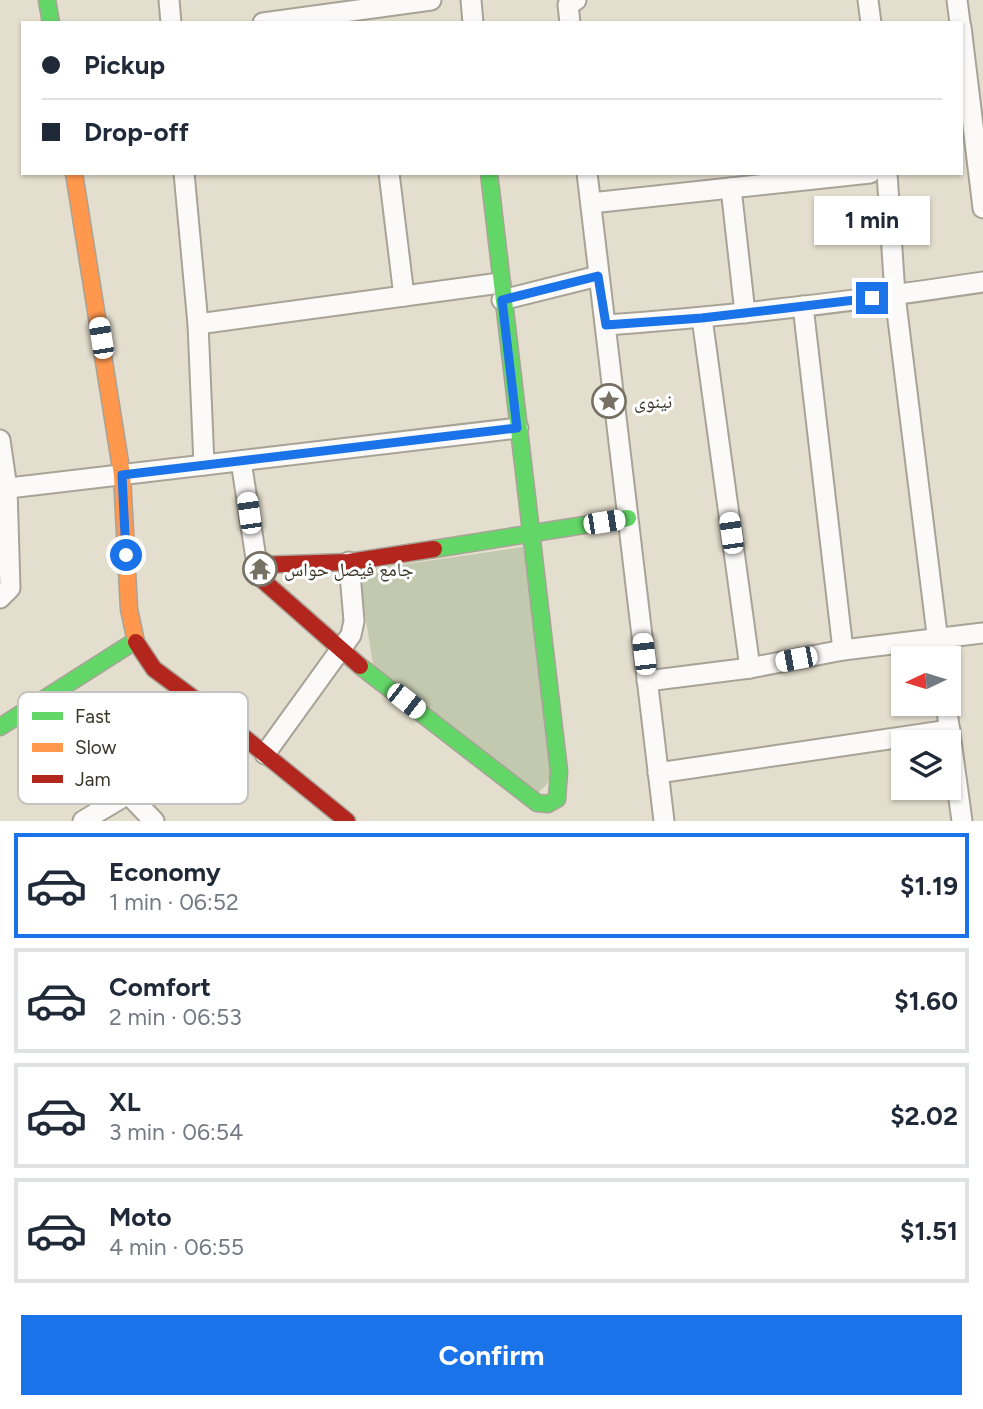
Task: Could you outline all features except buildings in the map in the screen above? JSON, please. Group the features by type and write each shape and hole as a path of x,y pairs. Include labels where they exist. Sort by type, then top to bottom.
{"street":[{"path":"47,0 51,21"},
{"path":"169,0 171,21"},
{"path":"278,21 431,0"},
{"path":"471,0 473,21"},
{"path":"570,21 568,5 576,0"},
{"path":"868,0 871,21"},
{"path":"957,0 960,21"},
{"path":"963,49 983,208"},
{"path":"75,175 122,475 129,609 135,640 142,656 154,669 185,692"},
{"path":"184,175 198,324 204,465"},
{"path":"389,175 404,296"},
{"path":"242,461 260,578 340,650 537,803 548,804 557,799 559,771 489,175"},
{"path":"587,175 664,821"},
{"path":"591,203 731,188 778,178 833,175"},
{"path":"887,175 895,295 939,646"},
{"path":"731,188 745,313"},
{"path":"198,324 404,296 501,291 598,276"},
{"path":"606,325 702,318 983,282"},
{"path":"803,306 843,650"},
{"path":"702,318 750,667"},
{"path":"4,489 517,428"},
{"path":"0,440 10,588 0,598"},
{"path":"257,565 349,562 628,518"},
{"path":"265,754 351,635 354,621 349,562"},
{"path":"648,681 750,667 843,650 983,633"},
{"path":"54,692 135,640"},
{"path":"0,727 18,715"},
{"path":"948,716 950,730"},
{"path":"658,773 891,739"},
{"path":"248,740 337,818"},
{"path":"959,800 962,821"},
{"path":"83,821 111,804"},
{"path":"138,804 154,821"}],"green space":[{"path":"523,547 553,772 538,793 373,664 358,571"}],"traffic: fast":[{"path":"47,0 51,21"},
{"path":"360,666 537,803 548,804 557,799 559,771 489,175"},
{"path":"434,549 628,518"},
{"path":"55,692 135,641"},
{"path":"0,727 18,716"}],"traffic: slow":[{"path":"74,175 122,475 129,609 136,642"}],"traffic: jam":[{"path":"360,666 260,578 257,565 349,562 434,549"},
{"path":"136,642 154,669 185,692"},
{"path":"248,741 347,821"}],"place":[{"name":"نينوى","path":"609,401"},
{"name":"جامع فيصل حواس","path":"260,569"}],"route":[{"path":"126,555 122,475 517,428 502,300 598,276 606,325 702,318 872,298"}]}
